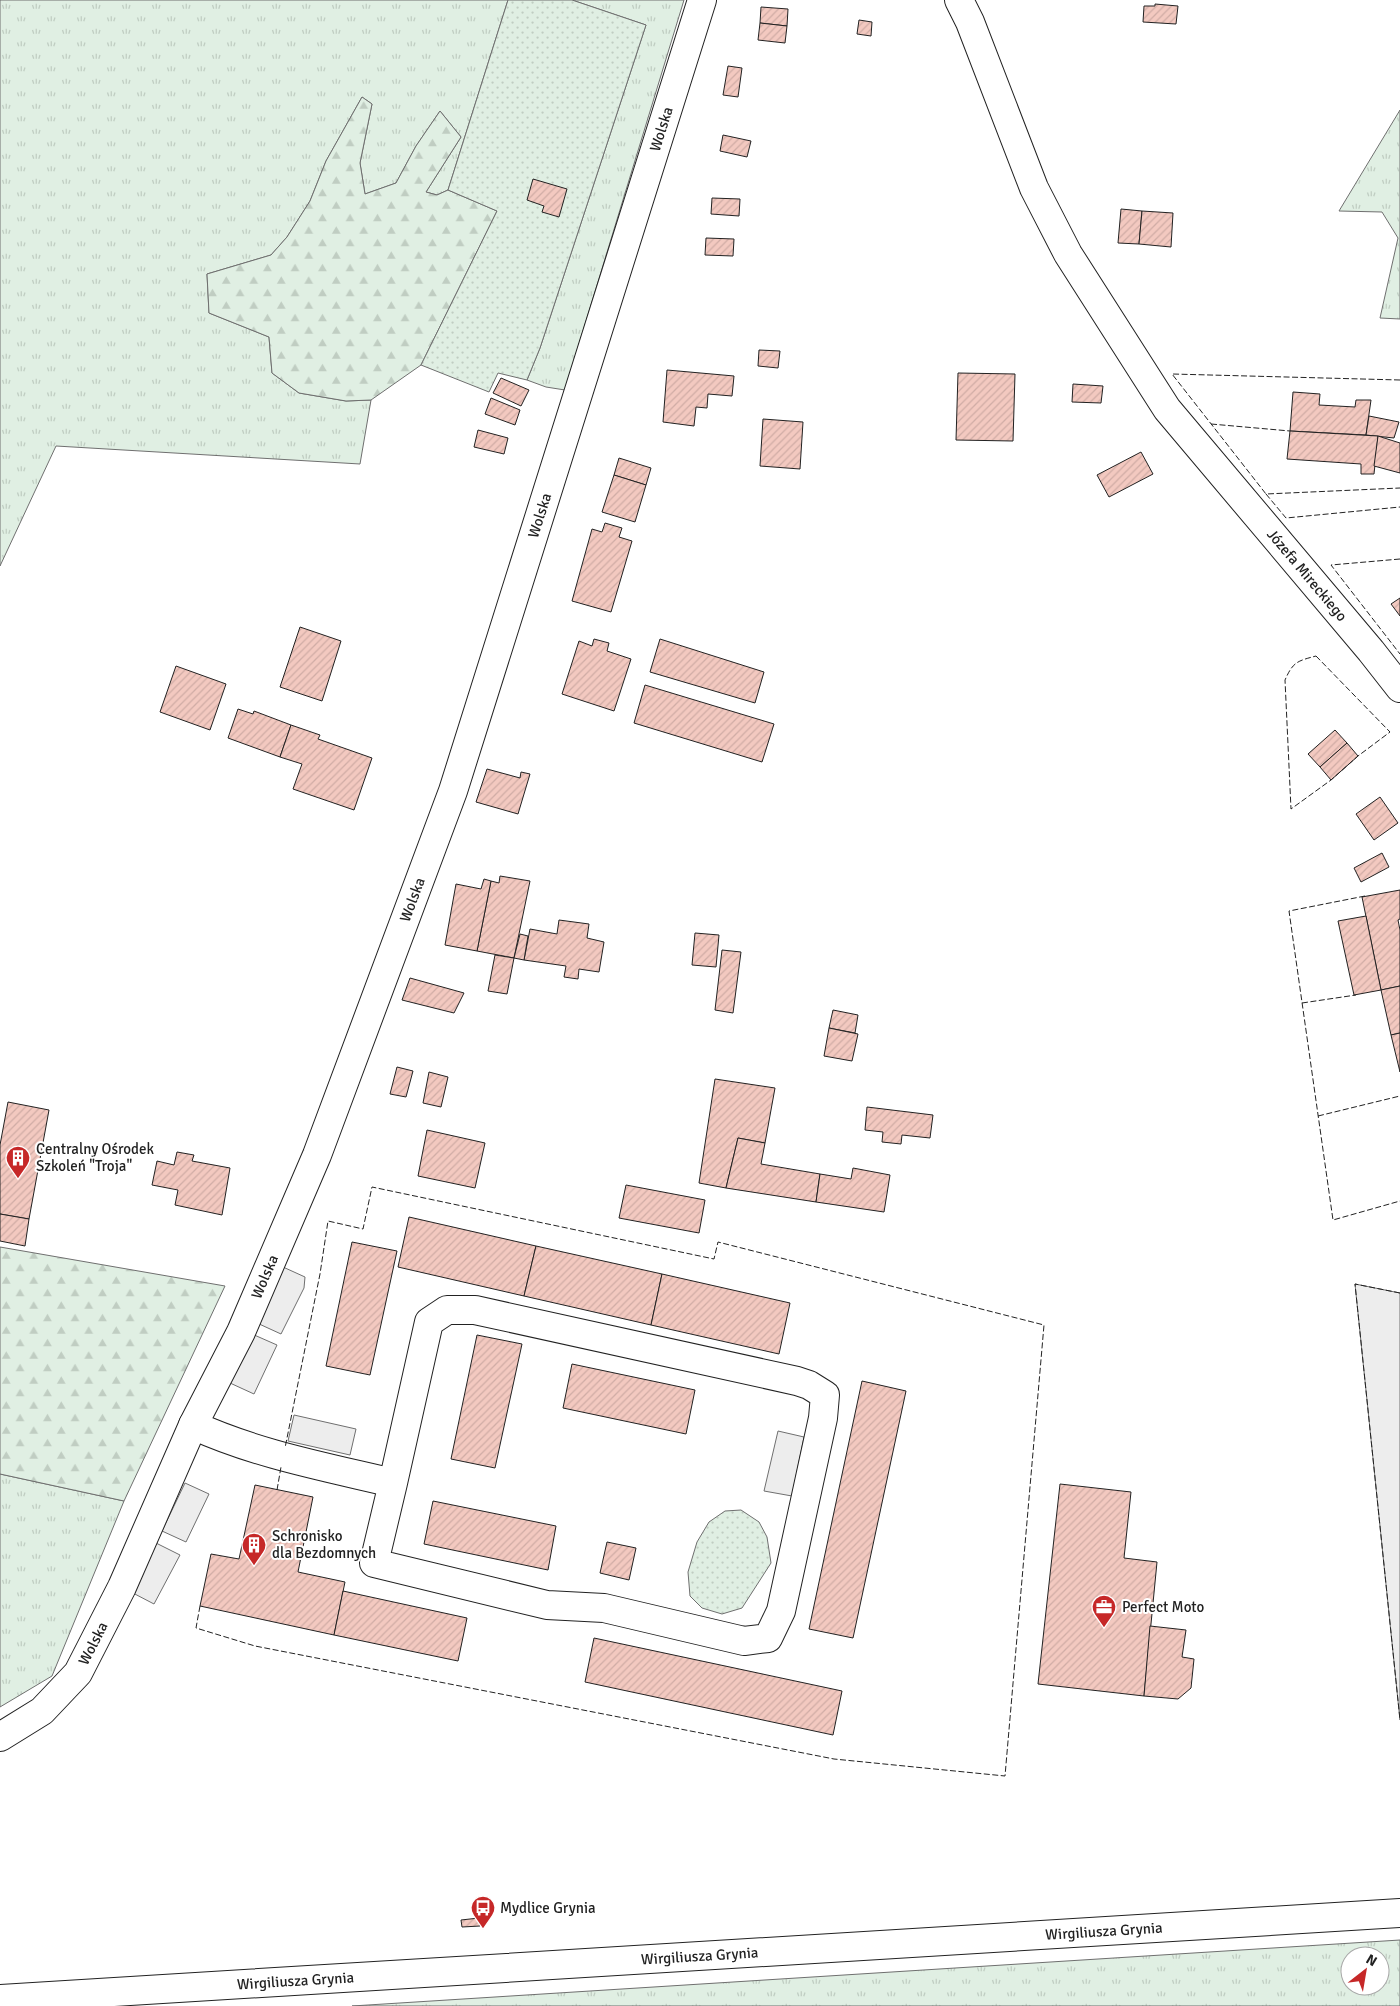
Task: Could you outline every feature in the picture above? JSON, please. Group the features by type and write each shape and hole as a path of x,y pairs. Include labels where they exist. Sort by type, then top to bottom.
{"street":[{"name":"Wolska","path":"0,1737 42,1711 78,1673 122,1588 193,1425 241,1332 317,1155 453,792 702,0"},
{"name":"Józefa Mireckiego","path":"959,0 970,22 1034,188 1068,254 1167,409 1400,688"},
{"path":"447,1310 475,1310 798,1382 809,1385 825,1395 823,1418 781,1611 768,1638 744,1641 604,1608 547,1605 374,1563 393,1482 429,1322 447,1310"},
{"path":"193,1425 220,1437 283,1457 393,1482"},
{"name":"Wirgiliusza Grynia","path":"0,2000 1400,1913"}],"green space":[{"path":"0,0 508,0 448,190 437,195 426,192 461,137 440,111 416,146 396,183 365,194 360,163 372,104 362,97 326,161 310,201 287,237 271,255 207,274 209,313 269,337 272,373 299,393 346,401 371,400 360,464 56,446 0,566"},
{"path":"508,0 572,0 646,25 540,348 527,380 498,373 489,392 421,365 497,211 448,190"},
{"path":"572,0 684,0 565,390 546,387 527,380 540,348 646,25"},
{"path":"362,97 372,104 360,163 365,194 396,183 416,146 440,111 461,137 426,192 437,195 448,190 497,211 421,365 371,400 346,401 299,393 272,373 269,337 209,313 207,274 271,255 287,237 310,201 326,161"},
{"path":"1400,110 1400,319 1380,318 1398,238 1382,212 1339,211"},
{"path":"0,1247 225,1286 124,1501 0,1474"},
{"path":"0,1474 124,1501 52,1676 0,1707"},
{"path":"741,1510 759,1522 767,1537 771,1563 742,1608 722,1614 702,1608 690,1596 688,1572 697,1542 709,1522 725,1511"},
{"path":"1400,1940 1400,2006 352,2006"}],"shaded area":[{"path":"283,1267 305,1277 304,1288 281,1334 257,1323"},
{"path":"1355,1284 1400,1293 1400,1720"},
{"path":"252,1334 277,1345 254,1394 230,1383"},
{"path":"294,1415 356,1429 350,1455 288,1441"},
{"path":"778,1431 804,1437 792,1496 764,1491"},
{"path":"185,1483 209,1494 186,1542 162,1531"},
{"path":"156,1543 180,1555 154,1604 131,1592"}],"building":[{"path":"1155,4 1178,6 1176,24 1143,22 1144,6 1155,6"},
{"path":"761,7 788,9 787,26 760,23"},
{"path":"859,20 872,22 871,36 857,34"},
{"path":"760,23 787,26 785,43 758,40"},
{"path":"728,66 742,68 738,97 723,95"},
{"path":"723,135 751,141 747,157 720,151"},
{"path":"533,179 567,189 559,217 542,212 544,206 527,200"},
{"path":"712,198 740,199 739,216 711,214"},
{"path":"1121,209 1142,211 1139,244 1118,243"},
{"path":"1142,211 1173,213 1171,247 1139,244"},
{"path":"706,238 734,239 733,256 705,255"},
{"path":"759,350 780,351 778,368 758,366"},
{"path":"667,370 734,376 732,396 708,394 707,408 696,407 694,426 663,422"},
{"path":"958,373 1015,374 1013,441 956,440"},
{"path":"501,378 529,390 521,406 493,393"},
{"path":"1073,384 1103,386 1101,403 1072,402"},
{"path":"1293,392 1320,394 1319,405 1355,407 1356,400 1371,400 1366,435 1290,431"},
{"path":"491,398 520,410 515,425 485,414"},
{"path":"1369,416 1399,422 1394,438 1366,435"},
{"path":"763,419 803,422 800,469 760,466"},
{"path":"478,430 508,438 504,454 474,447"},
{"path":"1290,431 1378,436 1374,474 1361,474 1361,464 1287,459"},
{"path":"1378,436 1400,443 1400,473 1374,466"},
{"path":"1141,452 1153,474 1109,497 1097,475"},
{"path":"619,458 651,468 646,485 614,475"},
{"path":"614,475 646,485 635,522 602,512"},
{"path":"605,523 622,528 619,537 632,541 611,612 572,601 592,529 602,532"},
{"path":"1400,598 1400,616 1391,604"},
{"path":"300,627 341,641 322,701 280,687"},
{"path":"594,639 609,643 607,651 631,659 614,711 562,694 579,641 592,646"},
{"path":"660,639 764,672 755,703 650,672"},
{"path":"176,666 226,684 210,730 160,712"},
{"path":"645,685 774,724 762,762 634,723"},
{"path":"238,709 253,714 254,711 291,725 280,757 228,738"},
{"path":"291,725 320,735 318,739 372,758 354,810 293,789 302,764 280,757"},
{"path":"1335,730 1347,743 1320,767 1308,754"},
{"path":"1347,743 1358,756 1331,780 1320,767"},
{"path":"487,769 520,778 521,772 530,774 518,814 476,802"},
{"path":"1380,797 1398,823 1374,840 1356,814"},
{"path":"1382,853 1389,867 1361,882 1354,868"},
{"path":"500,876 530,881 514,958 477,951 491,881 499,883"},
{"path":"484,879 491,881 477,951 445,945 456,884 481,889"},
{"path":"1400,890 1400,919 1398,920 1400,930 1400,986 1381,990 1362,897"},
{"path":"1366,916 1381,990 1354,995 1338,921"},
{"path":"559,920 589,924 587,938 604,942 599,972 579,969 578,979 564,977 566,966 524,960 530,929 557,934"},
{"path":"695,933 719,935 716,967 692,965"},
{"path":"520,934 528,936 524,960 514,958"},
{"path":"722,950 741,952 733,1013 715,1010"},
{"path":"495,955 514,958 507,994 488,991"},
{"path":"410,978 464,993 454,1013 402,1000"},
{"path":"1400,986 1400,1033 1391,1035 1381,990"},
{"path":"833,1010 858,1015 855,1033 829,1028"},
{"path":"829,1028 858,1034 852,1061 824,1056"},
{"path":"1400,1033 1400,1072 1391,1035"},
{"path":"397,1067 413,1071 406,1097 390,1094"},
{"path":"429,1072 448,1077 441,1107 423,1103"},
{"path":"715,1079 775,1088 765,1143 738,1138 726,1188 699,1183"},
{"name":"Centralny Ośrodek Szkoleń \"Troja\"","path":"8,1102 49,1110 29,1219 0,1214 0,1145"},
{"path":"867,1107 933,1115 930,1138 902,1135 901,1144 882,1142 883,1132 865,1130"},
{"path":"427,1130 485,1143 475,1188 418,1176"},
{"path":"738,1138 765,1143 761,1164 820,1174 816,1202 726,1188"},
{"path":"177,1152 194,1155 192,1161 230,1168 222,1215 175,1205 178,1190 152,1185 157,1161 174,1165"},
{"path":"853,1168 890,1175 884,1212 816,1202 820,1174 851,1179"},
{"path":"626,1185 705,1200 699,1233 619,1218"},
{"path":"0,1214 29,1219 25,1246 0,1241"},
{"path":"409,1217 536,1246 524,1296 398,1267"},
{"path":"352,1242 397,1251 370,1375 326,1366"},
{"path":"536,1246 662,1274 651,1325 524,1296"},
{"path":"662,1274 790,1303 779,1354 651,1325"},
{"path":"477,1335 522,1344 495,1468 451,1459"},
{"path":"572,1364 695,1390 686,1434 563,1408"},
{"path":"862,1381 906,1391 853,1638 809,1629"},
{"path":"1060,1484 1131,1492 1124,1558 1157,1562 1144,1696 1038,1684"},
{"name":"Schronisko dla Bezdomnych","path":"255,1485 313,1497 298,1572 345,1582 334,1635 200,1606 211,1554 239,1559"},
{"path":"433,1501 556,1526 548,1570 424,1544"},
{"path":"607,1542 636,1548 629,1580 600,1573"},
{"path":"343,1591 467,1618 458,1661 334,1635"},
{"path":"1150,1626 1186,1630 1182,1657 1194,1659 1191,1688 1178,1699 1144,1696"},
{"path":"594,1638 842,1691 833,1735 585,1682"},
{"path":"479,1918 480,1926 462,1927 461,1920"}],"fence":[{"path":"1400,380 1172,374 1266,494 1400,488"},
{"path":"1211,424 1290,431"},
{"path":"1266,494 1286,518 1400,507"},
{"path":"1400,559 1331,565 1400,654"},
{"path":"1316,656 1390,732 1358,756 1331,780 1291,809 1285,680 1296,663 1316,656"},
{"path":"1365,896 1289,911 1333,1220 1400,1201"},
{"path":"1302,1003 1356,995"},
{"path":"1318,1116 1400,1096"},
{"path":"200,1606 196,1628 255,1646 834,1759 1005,1776 1044,1325 718,1242 714,1259 372,1187 363,1229 328,1221 320,1274 285,1448"},
{"path":"1400,1293 1355,1284 1400,1720"},
{"path":"277,1490 281,1467"}],"place":[{"name":"Centralny Ośrodek Szkoleń \"Troja\"","path":"18,1179"},
{"name":"Schronisko dla Bezdomnych","path":"254,1566"},
{"name":"Perfect Moto","path":"1104,1628"},
{"name":"Mydlice Grynia","path":"483,1929"}]}
